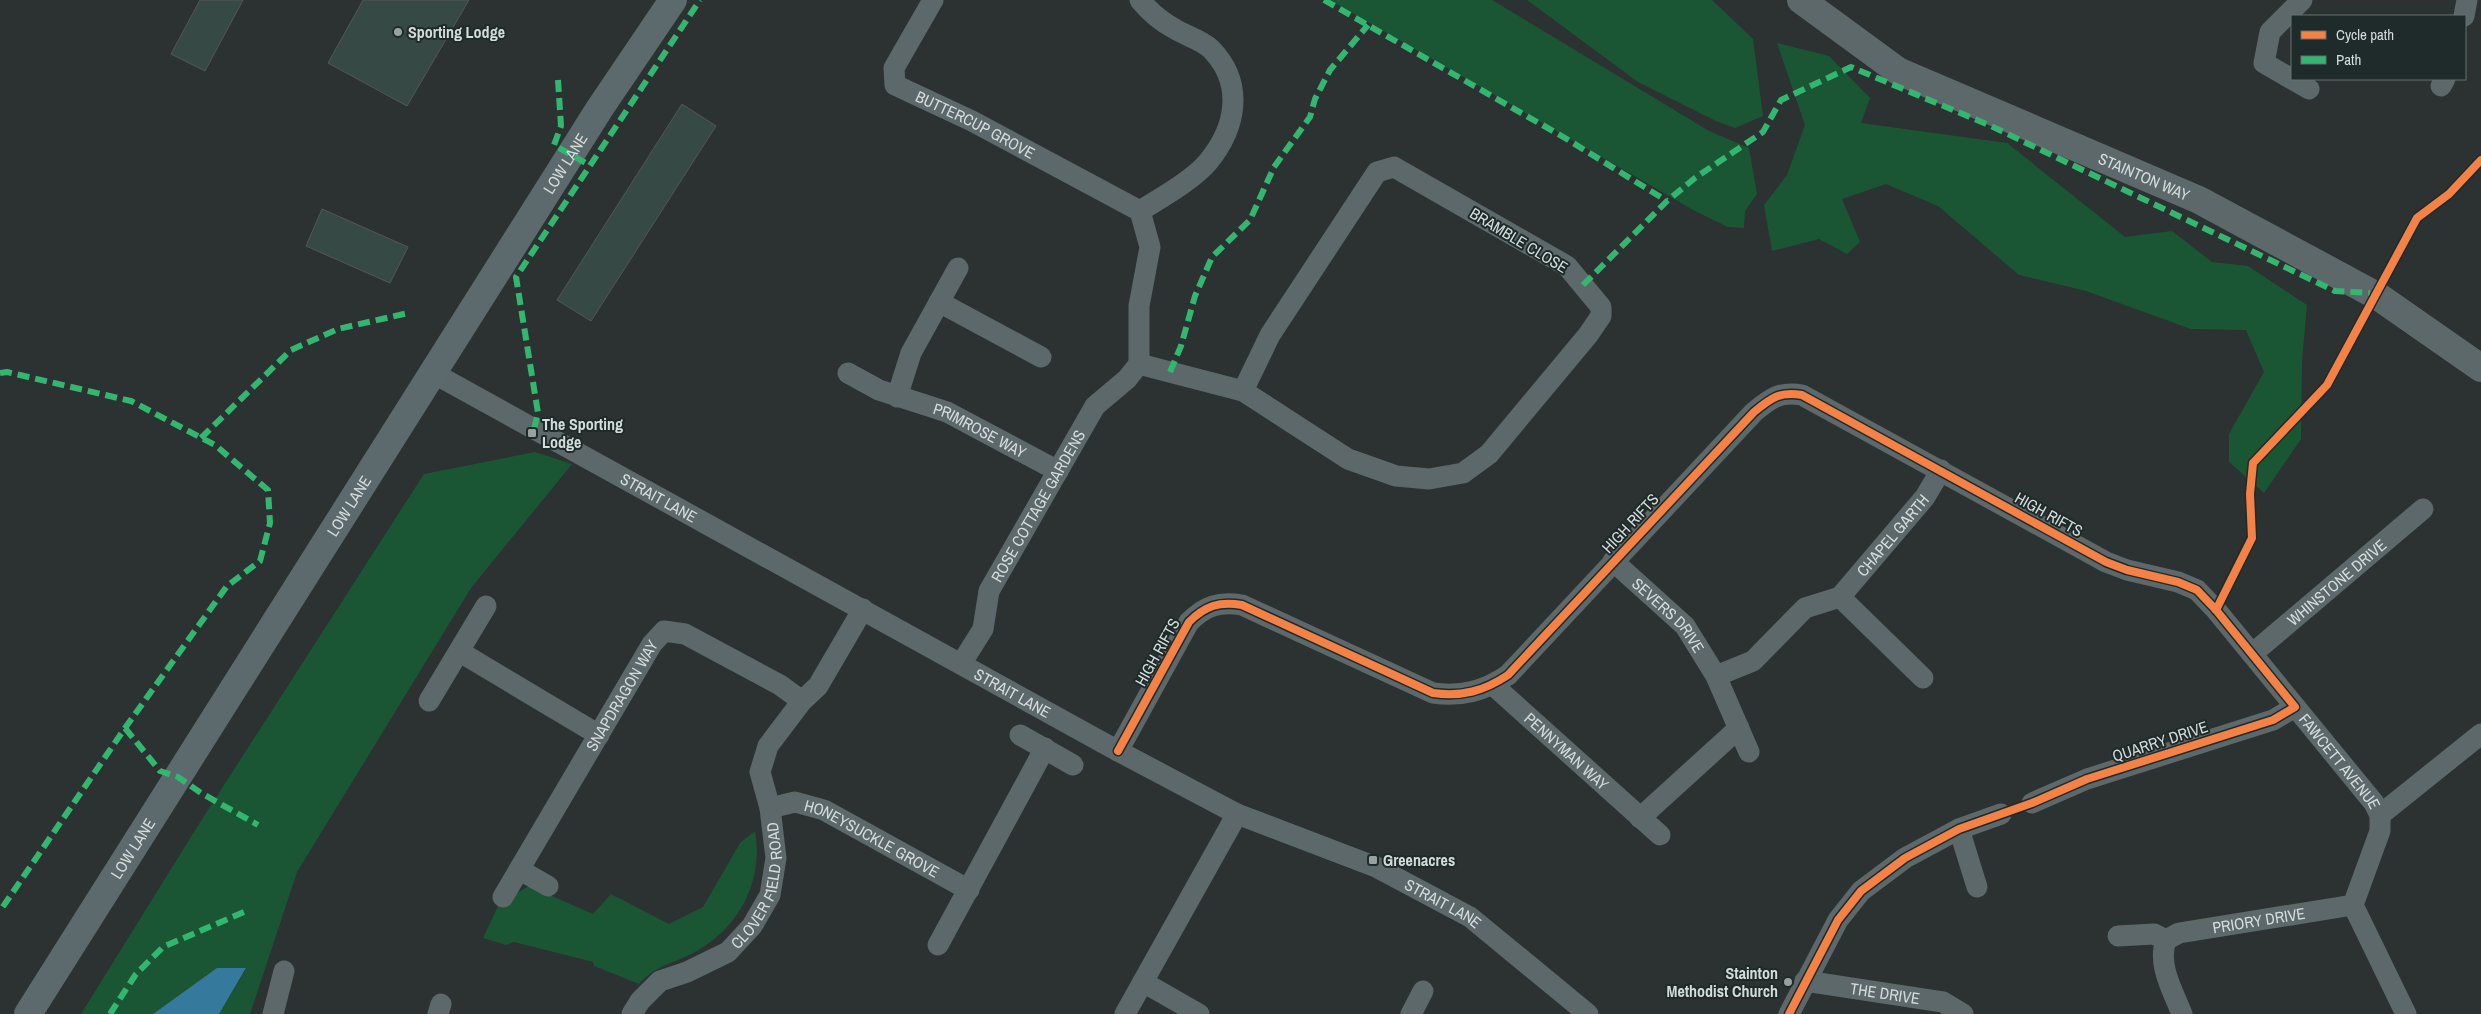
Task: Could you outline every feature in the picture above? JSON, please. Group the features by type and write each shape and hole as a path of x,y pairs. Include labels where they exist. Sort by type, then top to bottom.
{"main road":[{"name":"LOW LANE","path":"28,1014 600,108 673,0"}],"street":[{"name":"BUTTERCUP GROVE","path":"933,0 894,68 895,85 972,121 1140,211"},
{"path":"1139,364 1139,306 1150,247 1140,211 1167,194 1207,163 1230,128 1234,94 1224,66 1210,48 1172,28 1148,10 1140,0"},
{"name":"STAINTON WAY","path":"1801,0 1898,71 2199,200 2379,297 2481,368"},
{"path":"2291,79 2264,63 2270,32 2302,0"},
{"path":"2464,15 2467,0"},
{"path":"2293,80 2309,89"},
{"name":"BRAMBLE CLOSE","path":"1139,364 1243,391 1348,460 1396,476 1429,479 1462,473 1489,454 1588,335 1601,316 1601,307 1568,266 1394,167 1377,172 1270,335 1243,391"},
{"path":"897,397 911,353 958,268"},
{"path":"939,302 1041,357"},
{"name":"ROSE COTTAGE GARDENS","path":"961,664 983,629 989,591 1095,406 1127,379 1139,364"},
{"name":"STRAIT LANE","path":"433,373 1118,751 1237,814 1376,867 1470,917 1588,1014"},
{"name":"PRIMROSE WAY","path":"848,373 897,397 947,412 1058,471"},
{"name":"HIGH RIFTS","path":"1118,751 1189,622 1199,612 1213,605 1227,602 1242,605 1433,693 1451,696 1472,693 1493,685 1508,675 1754,412 1770,398 1787,392 1802,394 2106,562 2126,570 2178,582 2197,590 2216,610"},
{"name":"CHAPEL GARTH","path":"1840,597 1925,497 1941,470"},
{"name":"WHINSTONE DRIVE","path":"2252,654 2423,510"},
{"name":"SEVERS DRIVE","path":"1613,561 1684,626 1716,676"},
{"path":"1749,752 1716,676 1753,661 1805,608 1840,597 1923,678"},
{"path":"430,701 486,606"},
{"name":"CLOVER FIELD ROAD","path":"632,1014 640,1001 660,981 688,972 728,952 752,926 770,895 776,858 770,808 760,772 768,746 802,701 818,686 862,609"},
{"name":"FAWCETT AVENUE","path":"2216,610 2374,803 2380,815 2380,831 2352,905"},
{"name":"SNAPDRAGON WAY","path":"503,897 652,644 664,631 685,634 780,685 802,701"},
{"path":"460,652 599,734"},
{"name":"PENNYMAN WAY","path":"1493,685 1660,835"},
{"name":"QUARRY DRIVE","path":"2032,803 2088,779 2273,720 2295,707"},
{"path":"1640,818 1739,728"},
{"path":"2380,815 2481,734"},
{"path":"1020,736 1073,765"},
{"path":"938,946 1045,748"},
{"name":"HONEYSUCKLE GROVE","path":"770,808 795,802 824,810 969,890"},
{"path":"1125,1014 1237,814"},
{"path":"1789,1014 1838,920 1861,891 1905,858 1959,830 2001,814"},
{"path":"1959,830 1977,887"},
{"path":"520,870 548,886"},
{"path":"2352,905 2406,1014"},
{"name":"PRIORY DRIVE","path":"2166,940 2179,933 2352,905"},
{"path":"2118,936 2154,934 2166,940 2162,953 2164,965 2182,1014"},
{"path":"273,1014 284,971"},
{"name":"THE DRIVE","path":"1805,981 1943,1002 1963,1014"},
{"path":"1143,982 1199,1014"},
{"path":"1411,1014 1423,991"}],"green space":[{"path":"1330,0 1492,0 1709,131 1749,148 1757,194 1745,211 1744,228 1728,227 1695,211"},
{"path":"1527,0 1712,0 1753,39 1763,116 1735,128 1716,121 1638,82"},
{"path":"1777,43 1829,56 1870,98 1861,123 2007,143 2125,237 2172,231 2212,262 2248,266 2307,305 2302,361 2301,439 2264,493 2229,462 2229,434 2264,372 2246,330 2191,329 2086,291 2019,275 1938,206 1886,184 1842,199 1860,242 1847,254 1819,239 1772,251 1764,205 1787,175 1805,125"},
{"path":"535,452 572,464 471,588 297,872 250,1014 219,1014 246,969 218,968 153,1014 81,1014 199,824 424,474"},
{"path":"755,831 757,850 751,886 744,903 734,918 708,944 657,969 639,984 594,966 593,962 514,942 506,945 483,938 499,904 529,886 593,914 611,894 669,924 703,907 740,843"}],"water":[{"path":"217,968 246,968 219,1014 153,1014"}],"building":[{"path":"200,0 243,0 205,71 171,54"},
{"name":"Sporting Lodge","path":"363,0 469,0 407,106 328,63"},
{"path":"682,104 716,126 591,321 557,300"},
{"path":"322,209 408,247 390,283 306,246"}],"marked path":[{"path":"534,429 538,413 516,277 700,0"},
{"path":"1324,0 1565,138 1667,201"},
{"path":"1170,372 1181,346 1195,296 1212,257 1250,220 1274,167 1310,117 1315,99 1330,70 1368,25"},
{"path":"1583,285 1667,201 1695,178 1763,132 1781,100 1851,67 1991,126 2335,291 2370,293"},
{"path":"558,80 561,126 554,145 589,165"},
{"path":"201,438 291,350 338,329 408,313"},
{"path":"0,373 7,372 131,401 215,445 268,490 270,523 260,561 227,586 125,728 0,911"},
{"path":"125,728 160,771 178,777 201,793 258,825"},
{"path":"110,1014 136,974 163,947 244,912"}],"cycle path":[{"path":"2216,610 2252,538 2250,494 2253,463 2327,385 2417,218 2449,194 2481,160"},
{"path":"1118,751 1189,622 1201,612 1219,604 1242,605 1433,693 1454,694 1472,692 1499,681 1508,675 1754,412 1771,399 1788,394 1802,395 2106,562 2127,570 2178,582 2197,590 2216,610 2295,707 2273,720 2087,779 2032,803 1959,829 1905,858 1861,891 1838,920 1789,1014"}],"place":[{"name":"Sporting Lodge","path":"398,32"},
{"name":"The Sporting Lodge","path":"532,433"},
{"name":"Greenacres","path":"1373,860"},
{"name":"Stainton Methodist Church","path":"1788,982"}]}
